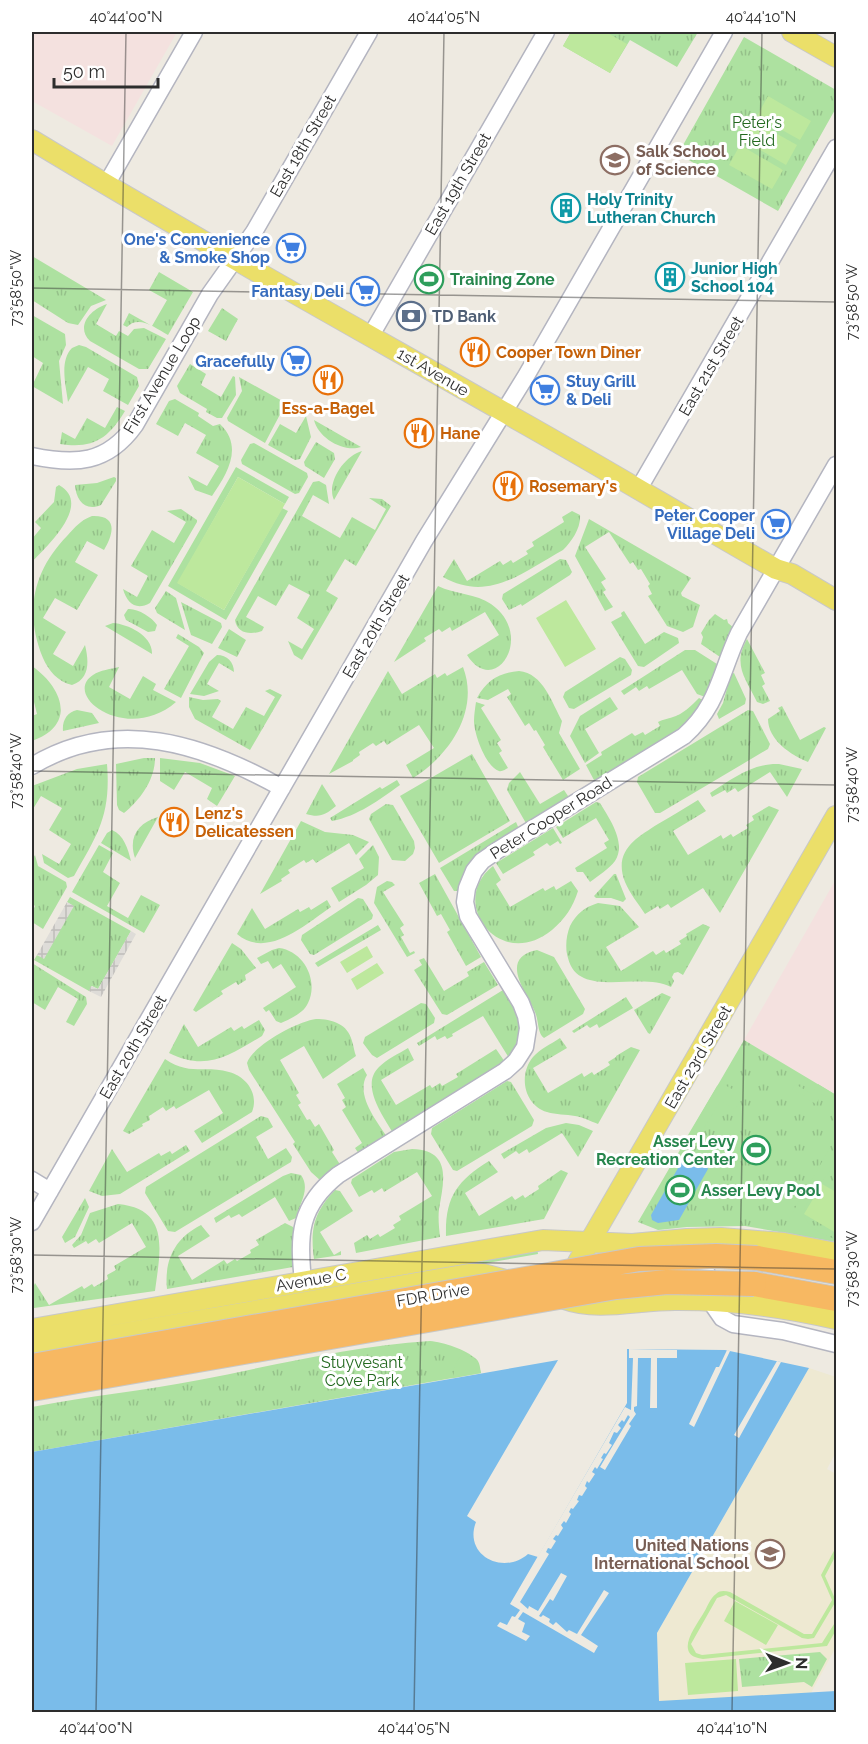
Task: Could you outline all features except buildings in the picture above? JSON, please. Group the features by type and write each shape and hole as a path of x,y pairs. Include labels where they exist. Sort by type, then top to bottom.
{"highway":[{"name":"FDR Drive","path":"32,1366 639,1259 699,1256 757,1258 837,1272"},
{"name":"FDR Drive","path":"32,1389 616,1287 667,1282 754,1284 837,1299"}],"main road":[{"path":"792,32 837,57"},
{"name":"1st Avenue","path":"32,140 235,260 776,569 792,574 837,600"},
{"name":"East 23rd Street","path":"571,1301 573,1272 590,1241 837,816"},
{"path":"590,1241 632,1244 693,1238 721,1238 768,1241 837,1253"},
{"name":"Avenue C","path":"32,1329 543,1240 590,1241"},
{"name":"Avenue C","path":"32,1349 469,1274 489,1275 571,1301"},
{"path":"571,1301 589,1304 659,1300 711,1301 790,1309 837,1319"}],"street":[{"path":"106,185 194,32"},
{"name":"East 18th Street","path":"235,260 254,232 369,32"},
{"name":"East 19th Street","path":"370,337 546,32"},
{"name":"East 20th Street","path":"32,1222 424,541 503,411 724,32"},
{"name":"East 21st Street","path":"638,490 837,148"},
{"name":"First Avenue Loop","path":"32,456 72,461 91,459 110,451 125,438 135,425 210,294 235,260"},
{"name":"Peter Cooper Road","path":"303,1281 301,1229 306,1211 320,1190 338,1175 505,1071 516,1061 525,1047 528,1028 523,1008 466,909 467,888 474,871 482,861 498,850 684,736 696,726 714,699 729,654 739,633 837,465"},
{"path":"32,766 66,750 108,740 129,739 170,743 197,749 224,758 282,788"},
{"path":"32,1180 50,1191"},
{"path":"693,1238 702,1249 711,1301 718,1313 733,1324 783,1331 837,1344"}],"shaded area":[{"path":"33,32 177,32 112,146 32,101"},
{"path":"836,879 836,1095 744,1040"},
{"path":"67,902 74,906 44,959 37,955"},
{"path":"131,931 136,934 101,997 89,991 91,986 98,989"},
{"name":"United Nations International School","path":"809,1368 836,1377 836,1452 827,1469 836,1474 836,1647 811,1693 659,1702 657,1633"}],"green space":[{"path":"571,32 698,32 677,67 630,40 610,73 563,46"},
{"path":"571,32 606,32 627,44 610,73 563,46"},
{"name":"Peter's Field","path":"744,37 836,90 836,108 778,211 678,154"},
{"path":"768,96 811,121 800,140 757,116"},
{"path":"754,121 797,145 786,165 743,140"},
{"path":"740,145 783,170 772,189 729,165"},
{"path":"32,256 106,300 91,306 78,325 68,323 32,300"},
{"path":"159,272 193,292 168,335 152,326 167,300 149,290"},
{"path":"107,304 96,324 116,336 119,331 128,336 134,329 144,328 166,339 148,369 139,369 90,341 86,335 84,330 87,319 95,310"},
{"path":"222,308 238,319 226,341 208,331"},
{"path":"129,313 152,326 142,322 127,327 123,325"},
{"path":"32,315 65,334 66,345 59,361 63,404 32,386 43,363 32,356"},
{"path":"79,345 137,377 139,386 128,405 103,391 109,379 88,367 68,402 64,367 68,353"},
{"path":"190,364 206,374 201,385 221,397 233,376 235,377 236,395 222,418 206,412 207,409 180,393 177,386"},
{"path":"239,377 286,403 265,443 228,421 227,418 242,391"},
{"path":"175,399 199,413 198,416 213,426 220,424 231,442 231,460 212,496 195,490 188,476 207,486 219,466 196,453 206,435 185,423 178,436 156,424 169,401"},
{"path":"117,407 125,411 106,435 82,445 60,444 62,432 75,439 87,418 105,428"},
{"path":"306,416 311,437 300,459 295,460 268,445 280,424 296,433"},
{"path":"314,420 361,447 347,448 326,438 316,427"},
{"path":"316,442 334,453 335,459 324,478 305,466 304,462"},
{"path":"254,443 307,473 308,477 299,493 295,494 242,464 241,460 250,444"},
{"path":"362,451 334,500 332,486 338,471 349,458"},
{"path":"236,467 289,497 285,504 238,477 178,583 224,610 282,508 288,511 226,620 168,586"},
{"path":"114,477 116,481 101,505 90,507 79,500 75,485 97,483"},
{"path":"238,477 285,504 224,610 177,583"},
{"path":"319,481 326,485 329,504 313,495 302,516 340,538 352,517 375,530 386,509 369,498 382,499 391,506 356,566 345,559 326,591 338,598 302,660 294,655 288,641 302,649 314,629 297,618 310,595 289,584 276,606 258,596 246,617 264,627 262,631 253,633 242,631 236,625 235,620 313,482"},
{"path":"59,485 68,493 71,503 69,513 56,536 32,562 32,539 41,528 35,522 54,502 56,487"},
{"path":"181,509 197,522 150,603 136,606 130,602 123,589 137,597 148,576 131,566 152,530 174,543 186,522 167,511"},
{"path":"572,511 580,515 580,520 570,543 563,550 520,575 491,586 476,587 443,577 454,559 467,581 500,561 503,565 511,560 513,563 528,554 526,551 534,546 532,542 564,522 562,517"},
{"path":"92,516 107,519 110,522 112,527 110,538 104,550 87,541 75,562 98,575 77,610 55,598 43,618 66,632 53,654 73,666 85,645 87,669 82,678 72,685 58,678 45,662 37,641 33,608 39,578 46,563 55,549 73,530"},
{"path":"589,519 691,578 681,593 682,596 700,605 693,627 683,632 667,626 648,596 652,594 648,586 650,584 641,569 638,570 633,562 630,564 609,532 585,547 606,579 601,582 606,590 603,592 613,607 605,611 575,556"},
{"path":"560,559 566,560 572,572 570,575 522,606 521,604 509,610 502,599 503,594"},
{"path":"438,586 485,601 504,617 510,631 511,645 506,658 499,666 489,670 478,667 467,655 499,635 485,612 452,631 450,627 442,632 439,629 424,638 426,641 394,662"},
{"path":"166,591 176,598 185,630 157,613 155,608"},
{"path":"566,600 596,649 565,667 536,618"},
{"path":"181,602 221,623 222,627 212,644 191,635"},
{"path":"128,609 140,612 152,619 157,625 155,631 148,632 126,620 124,615"},
{"path":"624,611 645,644 664,632 678,638 679,643 644,667 638,666 611,622 622,616 621,613"},
{"path":"715,614 724,620 727,619 734,628 720,657 701,644 703,637 701,633"},
{"path":"113,623 138,632 148,642 152,654 105,626"},
{"path":"229,629 246,640 237,657 218,648"},
{"path":"178,634 199,647 204,653 181,698 164,689 189,646 176,638"},
{"path":"747,639 765,673 761,675 765,684 762,686 770,701 763,704 757,702 742,672 741,657"},
{"path":"685,650 695,650 717,664 708,698 697,694 682,670 649,689 647,686 639,691 636,687 624,695 621,691"},
{"path":"217,655 229,660 234,672 219,663 207,684 219,691 204,696 190,694 209,662"},
{"path":"620,657 625,659 632,670 631,675 574,709 569,708 563,697 565,692"},
{"path":"32,666 43,675 57,695 60,716 55,726 32,741 32,716 37,714 32,694"},
{"path":"119,667 109,687 130,699 143,676 156,684 153,690 176,702 157,714 138,718 120,717 104,712 93,704 86,694 85,684 96,673"},
{"path":"463,667 467,684 464,716 449,745 426,769 413,778 406,765 434,748 419,725 387,745 384,741 376,746 373,743 359,752 360,755 353,761 329,774 388,671 402,694 435,674 437,678 445,673 447,676"},
{"path":"519,671 527,673 541,683 562,721 559,733 580,769 563,780 543,747 545,745 536,730 534,731 529,723 525,726 507,697 511,694 508,689 488,700 477,698 494,678"},
{"path":"734,673 746,699 745,704 719,719 717,714 723,703 731,674"},
{"path":"270,689 282,695 250,750 195,719 189,707 189,697 203,700 218,699 221,701 212,717 233,729 246,707 264,716 275,697 265,691"},
{"path":"610,697 618,709 585,729 599,753 585,763 570,736 580,716"},
{"path":"699,698 705,701 685,726 595,782 586,765 602,755 601,752 632,733 635,736 643,732 645,735 660,726 658,722 680,714"},
{"path":"476,702 485,705 481,708 501,740 497,743 502,751 499,753 508,768 503,771 494,768 485,757 478,741 474,721"},
{"path":"782,706 800,740 826,728 808,762 788,751 772,734 768,719 780,711 778,708"},
{"path":"77,710 92,713 99,723 63,731 66,718"},
{"path":"748,710 753,711 770,744 768,749 660,813 655,813 637,782 638,777"},
{"path":"472,754 510,821 439,863 400,796"},
{"path":"155,758 152,774 141,796 124,813 117,805 116,764"},
{"path":"160,758 200,763 235,776 217,806 207,799 212,788 185,772 174,790 160,781"},
{"path":"107,764 107,797 101,823 74,876 68,878 44,863 42,854 59,864 71,844 49,830 62,808 41,796 33,809 32,786 77,769"},
{"path":"779,764 802,769 787,797 770,772 738,792 735,788 712,797 710,793 751,769"},
{"path":"520,772 540,804 564,790 570,799 527,825 507,790 509,783"},
{"path":"397,780 400,785 368,807 342,819 332,821 330,818 380,787 382,789"},
{"path":"322,784 336,806 322,815 306,814"},
{"path":"698,800 706,811 673,831 688,855 721,835 723,839 731,834 733,837 748,828 746,825 754,820 752,816 769,806 779,810 720,913 703,888 671,908 668,904 660,909 658,906 645,914 625,882 622,871 624,854 635,840"},
{"path":"596,802 600,803 612,823 619,846 615,861 590,882 583,872 577,872 575,868 607,848 604,843 609,840 596,818 563,838 556,827"},
{"path":"386,804 393,805 414,841 413,854 405,861 392,860 369,819 371,814"},
{"path":"158,817 135,858 133,844 136,832 145,823"},
{"path":"301,821 325,832 353,835 369,842 356,855 349,843 316,863 313,859 306,863 304,860 288,870 290,873 281,879 282,881 260,894"},
{"path":"516,822 519,829 480,853 467,868 459,891 454,891 440,868"},
{"path":"553,828 562,843 558,841 550,846 547,843 533,852 535,855 503,874 496,863"},
{"path":"112,830 127,847 131,861 101,843 107,833"},
{"path":"99,845 113,853 103,872 120,883 107,906 128,918 141,895 160,905 144,933 72,892"},
{"path":"373,845 379,857 378,875 339,902 331,888 364,868 359,859"},
{"path":"35,855 38,866 66,882 67,887 43,929 32,922 35,906 32,903 32,860"},
{"path":"493,866 501,880 496,884 510,907 543,888 545,891 554,886 556,890 571,881 578,891 574,902 561,922 532,941 514,943 498,938 485,927 477,913 475,897 480,881"},
{"path":"435,874 481,957 466,966 447,932 450,930 441,914 437,916 419,883"},
{"path":"616,874 626,899 623,902 611,898 596,898 594,896"},
{"path":"387,881 395,885 383,892 404,925 400,928 404,935 401,937 410,953 414,951 415,953 407,957 374,903 377,887"},
{"path":"70,897 131,931 98,989 92,986 89,991 34,960 37,955 44,958 73,906 67,902"},
{"path":"358,898 363,899 373,915 372,919 314,955 310,954 301,940 302,935"},
{"path":"327,900 331,907 286,937 261,943 249,941 237,934 252,908 265,929 298,909 300,912 309,907 311,910"},
{"path":"598,903 620,906 639,927 606,947 621,971 653,951 656,955 664,950 666,953 681,944 679,941 687,936 686,934 703,924 710,927 683,975 678,972 674,973 671,987 658,983 597,981 584,978 574,971 566,946 570,926 575,918 585,909"},
{"path":"378,925 381,930 318,967 315,963"},
{"path":"232,943 241,949 256,968 245,975 246,980 238,985 236,982 221,991 223,994 196,1012 193,1010"},
{"path":"367,946 373,957 347,973 340,962"},
{"path":"279,948 288,950 302,961 307,968 312,986 306,1007 281,1023 276,1021 269,1010 266,1012 263,1008 296,987 281,964 273,969 268,961 261,964 257,958"},
{"path":"537,950 554,957 585,1009 583,1014 544,1038 540,1033 535,1012 518,977 517,968 525,954"},
{"path":"424,958 444,991 469,976 467,972 484,962 498,985 447,1015 442,1014 414,970 422,965 419,960"},
{"path":"32,963 86,997 87,1004 74,1026 66,1022 78,999 58,987 45,1010 32,1002"},
{"path":"377,963 384,973 357,990 351,979"},
{"path":"503,990 518,1015 520,1023 518,1039 509,1058 483,1016 447,1039 445,1036 437,1040 435,1036 419,1046 417,1043"},
{"path":"662,993 671,997 650,1034 634,1010"},
{"path":"626,997 633,1008 599,1028 597,1024 590,1028 587,1025 574,1033 572,1031"},
{"path":"421,1003 426,1004 435,1018 434,1023 377,1058 372,1055 363,1043 365,1037"},
{"path":"316,1019 333,1021 347,1030 356,1056 323,1079 304,1046 280,1060 299,1093 296,1095 301,1103 298,1105 307,1120 310,1119 315,1127 319,1124 341,1166 321,1181 311,1172 293,1144 295,1142 249,1070 247,1063 257,1049 266,1042 298,1024"},
{"path":"259,1020 265,1030 262,1036 229,1055 207,1061 195,1061 169,1053 184,1024 198,1047 231,1027 234,1031 242,1026 244,1029"},
{"path":"560,1038 567,1048 533,1068 548,1093 582,1073 584,1077 592,1072 594,1075 610,1065 608,1062 631,1047 640,1050 598,1124 578,1117 547,1112 533,1103 529,1096 525,1080 528,1064 539,1052"},
{"path":"744,1040 836,1095 836,1242 745,1226 658,1230 638,1222"},
{"path":"408,1048 414,1060 381,1080 396,1105 430,1085 432,1088 440,1083 442,1086 458,1077 456,1074 496,1049 505,1062 393,1133 375,1100 372,1083 379,1067"},
{"path":"165,1059 190,1069 221,1070 235,1074 246,1082 253,1093 252,1112 202,1143 194,1131 223,1113 209,1090 176,1109 174,1106 166,1111 163,1107 149,1116 150,1120 142,1124 143,1126 129,1134 123,1131"},
{"path":"363,1068 367,1075 364,1083 365,1099 387,1137 359,1154 355,1148 362,1143 342,1110 346,1107 342,1100 345,1098 337,1084"},
{"path":"507,1081 511,1082 534,1120 532,1126 457,1171 453,1170 431,1134 432,1128"},
{"path":"721,1083 743,1095 735,1110 720,1101 697,1140 688,1135"},
{"path":"795,1084 812,1094 818,1084 836,1095 836,1103 822,1094 816,1104 792,1090"},
{"path":"261,1116 268,1118 273,1127 256,1137 268,1159 286,1148 292,1157 291,1162 175,1232 168,1231 145,1193 146,1187"},
{"path":"566,1123 593,1131 578,1157 562,1133 529,1153 527,1149 519,1154 516,1151 504,1159 501,1154 546,1128"},
{"path":"186,1145 190,1151 120,1194 102,1196 89,1191 112,1149 127,1172 159,1153 161,1156 170,1151 172,1154"},
{"path":"830,1148 833,1157 832,1166 810,1198 805,1207 804,1216 813,1228 836,1239 836,1242 780,1231 783,1229"},
{"path":"412,1149 434,1155 442,1169 440,1237 356,1253 354,1243 367,1235 370,1239 378,1234 380,1237 395,1228 393,1225 401,1220 399,1216 432,1196 417,1172 384,1192 382,1188 374,1193 372,1190 359,1197 351,1183 352,1179 394,1152"},
{"path":"489,1161 498,1172 465,1193 479,1216 512,1196 515,1200 523,1195 525,1198 561,1170 568,1173 544,1219 446,1236 448,1211 455,1191 478,1168"},
{"path":"291,1173 301,1175 305,1186 296,1218 289,1221 275,1197 242,1217 239,1214 231,1218 229,1215 216,1223 214,1218"},
{"path":"822,1184 836,1192 836,1233 804,1214"},
{"path":"335,1190 340,1191 353,1211 320,1232 334,1255 341,1251 341,1255 314,1259 315,1222 322,1206"},
{"path":"85,1198 89,1207 75,1237 65,1243 62,1237"},
{"path":"118,1204 147,1214 154,1223 159,1248 155,1291 34,1308 31,1296 35,1283 49,1305 82,1286 84,1289 92,1284 94,1287 108,1279 107,1275 116,1270 114,1266 146,1247 132,1223 99,1243 96,1239 88,1244 86,1241 74,1248 72,1245 81,1235 90,1213"},
{"path":"285,1223 293,1227 293,1267 167,1289 167,1269 173,1251 184,1236 192,1230 201,1225 210,1236 178,1256 192,1280 224,1260 227,1264 251,1253 250,1250 259,1245 256,1240"},
{"path":"537,1247 538,1254 32,1343 32,1336"},
{"name":"Stuyvesant Cove Park","path":"430,1341 455,1347 472,1356 480,1365 481,1373 32,1452 32,1407 178,1384 343,1352"},
{"path":"463,1352 477,1360 481,1373 453,1378 455,1365"},
{"path":"836,1547 836,1555 825,1576 836,1601 814,1638 802,1638 726,1595 717,1598 691,1644 696,1653 702,1655 822,1643 836,1621 836,1630 827,1646 703,1659 689,1653 689,1640 692,1633 712,1598 721,1591 730,1592 804,1634 812,1634 832,1600 821,1575"},
{"path":"735,1601 778,1625 766,1645 724,1621"},
{"path":"820,1652 827,1659 812,1687 804,1682 742,1687 739,1659"},
{"path":"736,1659 738,1691 688,1695 685,1663"}],"water":[{"path":"689,1155 707,1166 708,1169 679,1220 658,1223 652,1220 651,1215 685,1156"},
{"path":"627,1349 725,1350 809,1368 657,1633 659,1701 836,1691 836,1712 32,1712 32,1452 558,1360 467,1516 476,1522 473,1534 480,1552 488,1559 508,1563 528,1554 538,1557 627,1403"}],"pier":[{"path":"629,1349 677,1350 677,1358 657,1358 657,1408 650,1408 651,1358 638,1358 637,1406 634,1407 636,1414 629,1424 631,1426 605,1470 600,1467 630,1417 628,1415 624,1422 622,1420 618,1425 621,1428 617,1433 614,1432 609,1443 612,1445 606,1454 604,1453 597,1469 595,1467 592,1472 595,1474 589,1483 587,1481 585,1486 587,1488 582,1496 579,1495 577,1500 579,1501 573,1509 571,1508 569,1512 571,1514 566,1523 564,1521 561,1525 563,1528 553,1539 556,1541 551,1549 548,1548 546,1552 549,1554 520,1602 528,1609 529,1606 538,1611 561,1573 567,1576 553,1601 550,1599 539,1616 543,1615 550,1619 549,1622 553,1625 556,1622 567,1632 569,1630 577,1634 604,1590 609,1593 581,1635 598,1646 594,1653 523,1612 518,1619 525,1623 522,1632 530,1636 526,1641 497,1626 500,1622 507,1625 512,1616 515,1617 520,1610 510,1604 625,1407 631,1410 633,1358 629,1358"},
{"path":"727,1350 730,1351 694,1427 689,1424 716,1367 719,1367"},
{"path":"777,1361 781,1362 739,1438 734,1435"}],"place":[{"name":"Salk School of Science","path":"615,160"},
{"name":"Holy Trinity Lutheran Church","path":"566,208"},
{"name":"One's Convenience & Smoke Shop","path":"291,248"},
{"name":"Junior High School 104","path":"670,277"},
{"name":"Training Zone","path":"429,279"},
{"name":"Fantasy Deli","path":"365,291"},
{"name":"TD Bank","path":"411,316"},
{"name":"Cooper Town Diner","path":"475,352"},
{"name":"Gracefully","path":"296,361"},
{"name":"Ess-a-Bagel","path":"328,380"},
{"name":"Stuy Grill & Deli","path":"545,390"},
{"name":"Hane","path":"419,433"},
{"name":"Rosemary's","path":"508,486"},
{"name":"Peter Cooper Village Deli","path":"776,524"},
{"name":"Lenz's Delicatessen","path":"174,822"},
{"name":"Asser Levy Recreation Center","path":"756,1150"},
{"name":"Asser Levy Pool","path":"680,1190"},
{"name":"United Nations International School","path":"770,1554"}]}
